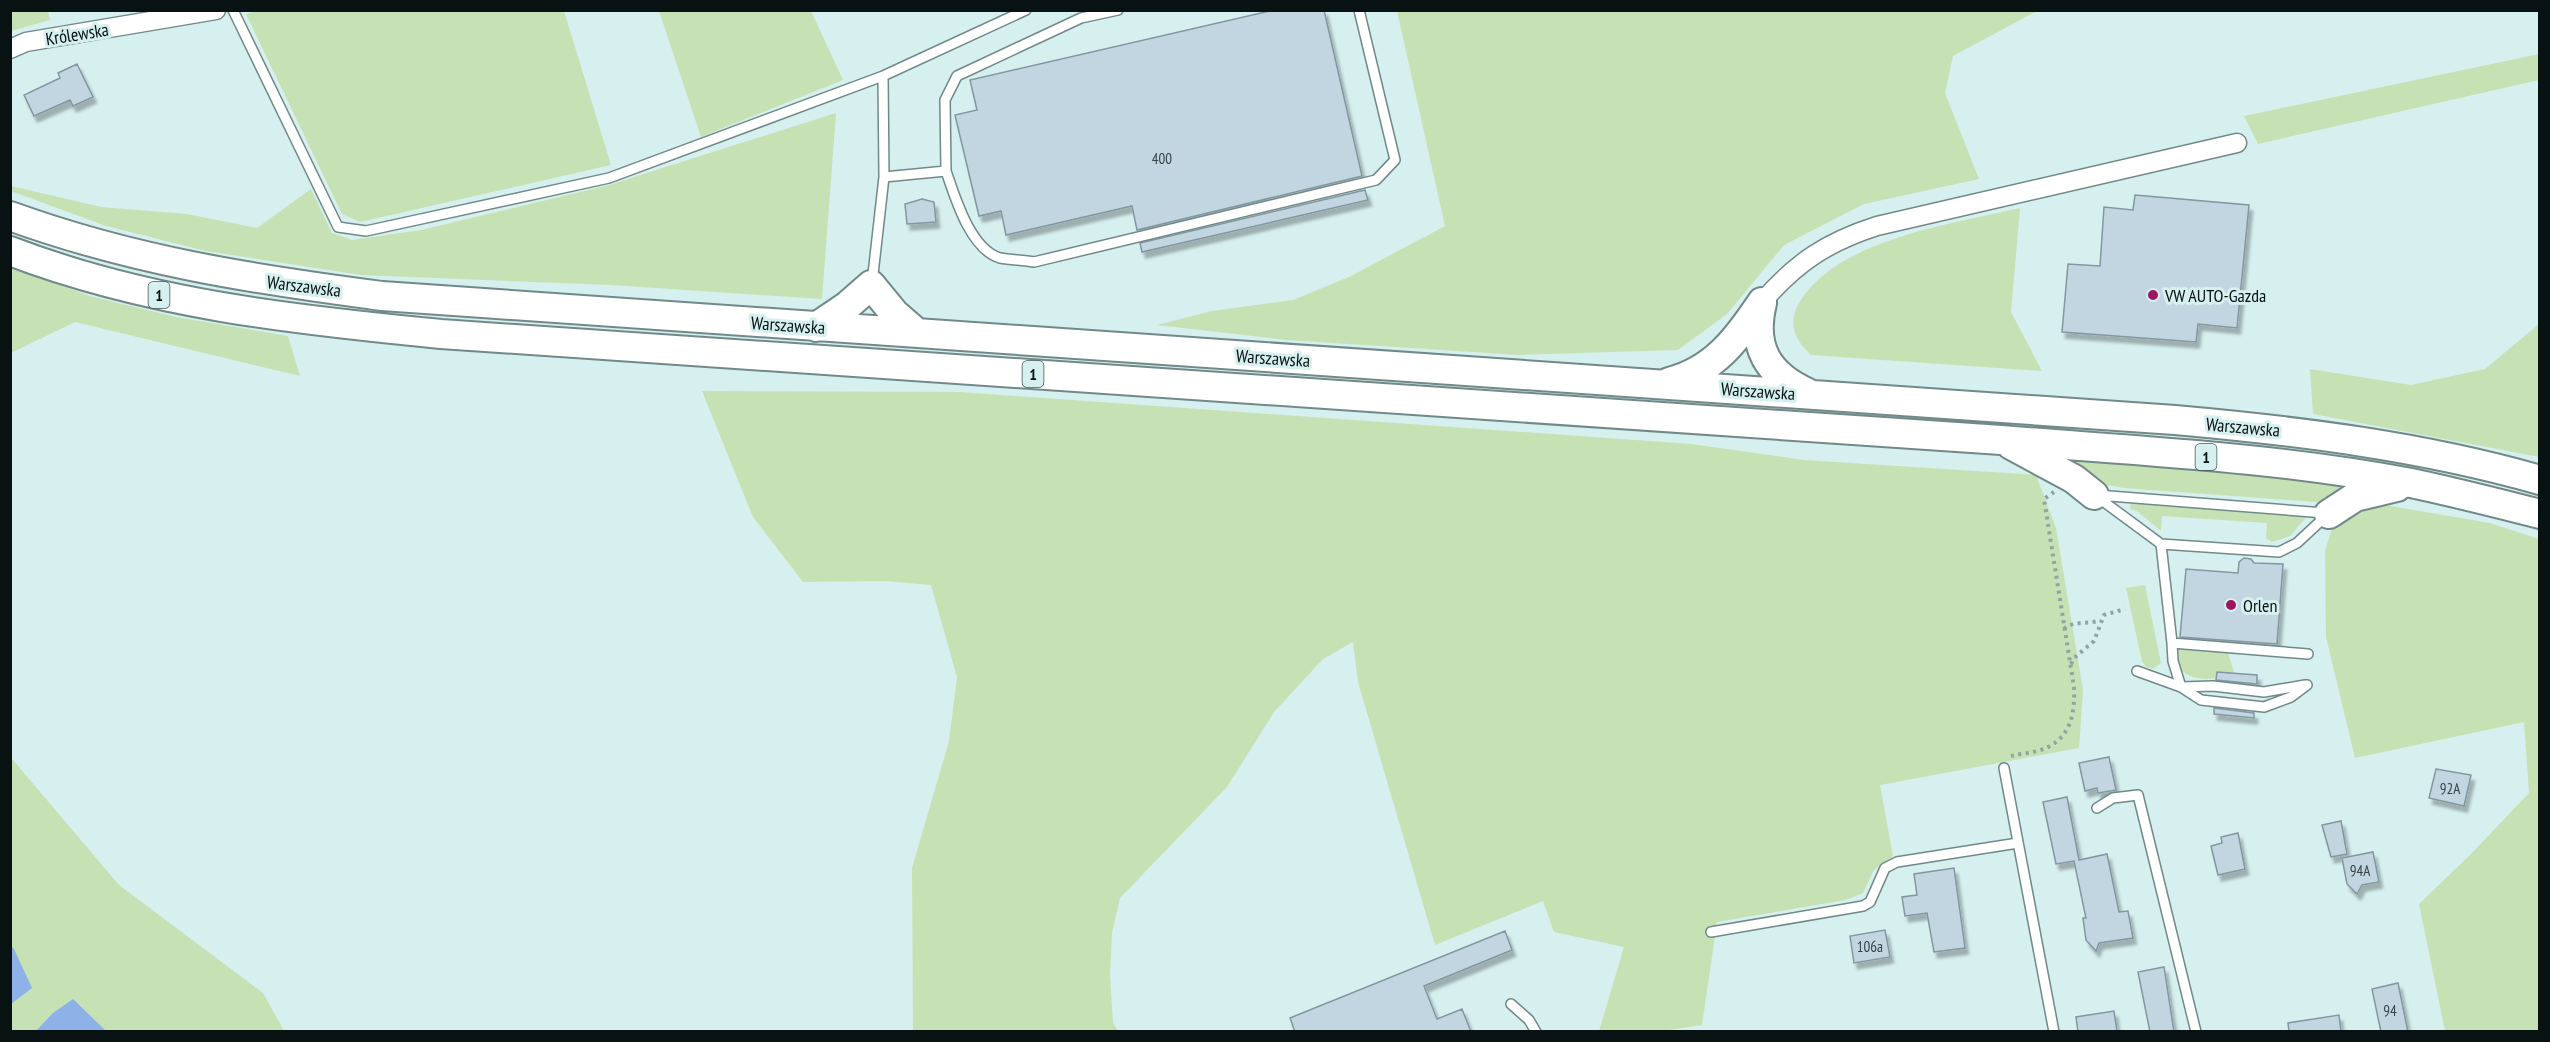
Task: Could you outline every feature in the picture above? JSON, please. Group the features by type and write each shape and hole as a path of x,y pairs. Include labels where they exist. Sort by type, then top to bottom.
{"main road":[{"name":"Warszawska","path":"10,216 100,246 183,266 260,280 392,296 2057,411 2278,429 2427,453 2540,480"},
{"name":"Warszawska","path":"10,251 100,280 234,310 311,321 441,334 2001,440 2243,460 2411,483 2540,514"},
{"path":"816,327 848,306 871,285 894,313 917,333"},
{"path":"1661,384 1691,375 1718,358 1739,337 1762,302"},
{"path":"1762,302 1758,318 1758,336 1768,363 1779,376 1793,386 1809,393 1825,395"},
{"path":"2001,440 2084,487"},
{"path":"2329,514 2355,497 2411,483"}],"street":[{"name":"Królewska","path":"10,49 26,42 216,10"},
{"path":"1762,302 1801,263 1846,236 1877,226 2237,143"}],"lane":[{"path":"233,10 338,227 366,231 609,178 883,76 1026,10"},
{"path":"1118,10 1081,18 957,76 945,100 946,171 960,212 979,242 998,257 1034,262 1376,180 1395,160 1359,10"},
{"path":"871,285 884,177 883,76"},
{"path":"884,177 946,171"},
{"path":"2084,487 2329,514"},
{"path":"2084,487 2161,544 2279,552 2298,543 2329,514"},
{"path":"2161,544 2173,661 2181,687"},
{"path":"2172,643 2308,654"},
{"path":"2137,671 2181,687 2201,700 2264,707 2291,697 2307,685 2264,692 2213,686 2181,687"},
{"path":"2004,768 2054,1032"},
{"path":"2097,808 2113,798 2138,795 2196,1032"},
{"path":"1711,932 1863,906 1870,902 1885,868 1897,862 2018,843"},
{"path":"1511,1004 1529,1020 1536,1032"}],"path":[{"path":"2004,768 2005,760 2012,756 2047,748 2058,740 2074,716 2070,665 2044,499 2084,487"},
{"path":"2070,665 2074,658 2094,641 2104,615 2125,609"},
{"path":"2064,629 2068,625 2101,620"}],"green space":[{"path":"261,10 564,11 611,165 360,222 342,214 246,14"},
{"path":"1397,10 2037,11 1953,56 1945,93 1979,179 1864,204 1784,245 1727,314 1678,350 1519,355 1287,340 1157,325 1212,311 1293,300 1349,277 1445,226"},
{"path":"10,11 48,11 50,20 11,31"},
{"path":"659,11 811,11 843,80 701,137"},
{"path":"2539,54 2539,80 2258,144 2244,116"},
{"path":"836,113 822,299 611,285 361,275 206,251 106,226 11,191 11,186 101,207 187,214 257,228 311,189 332,233 352,240 421,230 609,185"},
{"path":"2020,208 2011,312 2042,371 1811,355 1801,344 1794,331 1795,311 1817,281 1840,263 1868,249 1930,228"},
{"path":"11,267 90,296 176,317 288,336 300,376 75,322 11,353"},
{"path":"2539,324 2539,457 2313,414 2310,369 2411,385 2485,369"},
{"path":"702,391 960,392 1691,444 1804,460 2036,475 2056,528 2083,690 2079,748 1880,785 1893,856 1874,870 1863,893 1845,900 1717,922 1702,1025 1662,1031 1599,1031 1624,947 1554,932 1543,901 1435,945 1358,682 1353,642 1323,659 1274,712 1227,787 1120,898 1112,933 1110,976 1113,1023 1118,1031 913,1031 912,868 949,741 957,677 931,585 886,581 803,582 753,517"},
{"path":"2058,455 2359,485 2323,501 2315,502 2124,488 2102,484"},
{"path":"2361,501 2490,523 2539,539 2539,1031 2445,1031 2419,904 2529,793 2524,722 2355,758 2326,637 2325,551 2333,525"},
{"path":"2131,502 2307,516 2290,536 2272,542 2266,538 2267,523 2162,516 2161,531 2137,511 2130,509"},
{"path":"2145,585 2161,663 2153,669 2146,667 2142,661 2126,588"},
{"path":"2177,648 2228,653 2234,672 2215,678 2195,678 2180,668"},
{"path":"13,760 119,885 263,993 284,1031 11,1031 10,761"}],"water":[{"path":"10,945 32,988 11,1004"},
{"path":"73,999 106,1031 36,1031 53,1013"}],"building":[{"path":"1274,10 1324,10 1362,176 1137,230 1132,206 1006,235 1001,211 979,216 955,115 977,110 970,80"},
{"path":"77,64 93,97 73,106 70,100 34,116 24,95 60,78 58,73"},
{"path":"1365,190 1368,200 1142,252 1140,243"},
{"name":"VW AUTO-Gazda","path":"2135,195 2249,205 2237,328 2198,324 2196,342 2062,332 2068,264 2100,266 2104,207 2133,210"},
{"path":"922,199 934,202 936,222 907,224 905,204"},
{"name":"Orlen","path":"2244,558 2251,559 2254,563 2283,564 2277,644 2180,637 2186,569 2238,573 2239,562"},
{"path":"2217,672 2257,675 2257,684 2216,680"},
{"path":"2214,708 2254,713 2254,718 2214,714"},
{"path":"2109,757 2116,790 2098,793 2097,788 2085,791 2079,763"},
{"path":"2436,769 2471,775 2464,806 2429,798"},
{"path":"2067,797 2079,860 2107,854 2119,912 2128,911 2133,938 2099,943 2096,951 2086,940 2083,918 2086,918 2074,861 2056,864 2043,802"},
{"path":"2341,821 2347,854 2331,857 2322,825"},
{"path":"2238,833 2245,869 2218,875 2211,846 2222,843 2221,837"},
{"path":"2373,852 2379,882 2362,885 2357,894 2347,884 2342,858"},
{"path":"1954,868 1965,948 1934,952 1927,913 1905,916 1902,897 1917,895 1914,874"},
{"path":"1885,930 1890,957 1854,963 1850,936"},
{"path":"1505,931 1512,950 1424,986 1437,1019 1462,1009 1471,1032 1295,1032 1290,1018"},
{"path":"2164,967 2174,1032 2150,1032 2138,972"},
{"path":"2398,983 2408,1032 2381,1032 2372,989"},
{"path":"2114,1011 2117,1032 2078,1032 2076,1017"},
{"path":"2339,1015 2341,1032 2289,1032 2288,1023"}],"place":[{"name":"VW AUTO-Gazda","path":"2153,295"},
{"name":"Orlen","path":"2231,605"}]}
